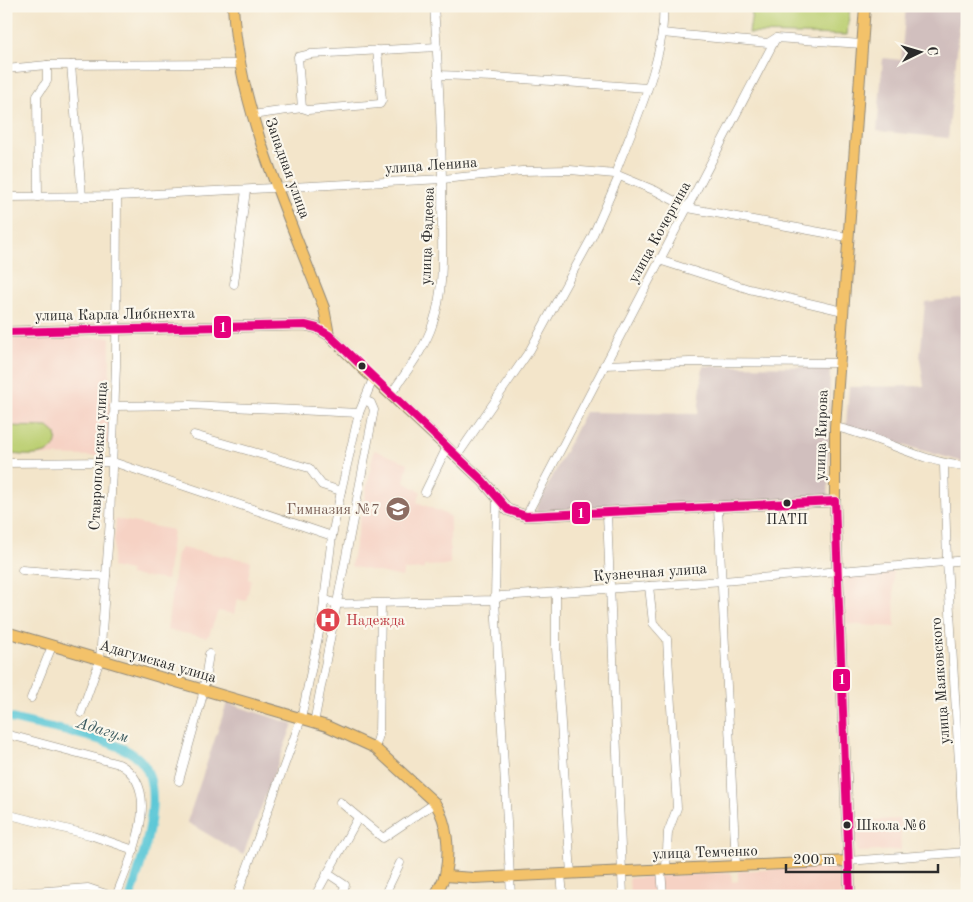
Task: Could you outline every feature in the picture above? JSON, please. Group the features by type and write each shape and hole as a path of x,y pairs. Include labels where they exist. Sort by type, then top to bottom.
{"main road":[{"name":"Западная улица","path":"233,6 240,64 252,115 324,308 329,336"},
{"name":"улица Кирова","path":"850,896 837,571 835,427 847,237 865,6"},
{"name":"улица Карла Либкнехта","path":"6,332 115,328 305,326 317,328 329,336 484,481 508,510 526,516 607,514 835,502"},
{"name":"Адагумская улица","path":"6,632 150,673 350,735 375,748 435,803"},
{"path":"435,803 442,814 446,832 445,876 435,896"},
{"name":"улица Темченко","path":"445,876 566,874 663,868 848,861"}],"street":[{"name":"улица Фадеева","path":"391,394 426,339 437,311 442,267 443,179 434,6"},
{"path":"457,456 530,350 592,237 617,175 647,88 662,33 664,6"},
{"path":"662,33 768,43 776,38 862,44"},
{"name":"улица Кочергина","path":"526,516 776,38"},
{"path":"302,108 298,57 311,54 437,47"},
{"path":"252,115 302,108 308,110 380,104 382,100 378,50"},
{"path":"6,69 47,65 240,64"},
{"path":"38,197 37,96 47,81 47,65"},
{"path":"70,65 82,197"},
{"path":"438,75 647,88"},
{"name":"улица Ленина","path":"6,197 117,196 246,190 277,186 443,179 522,171 570,170 617,175 688,208 847,237"},
{"path":"234,284 246,190"},
{"name":"Ставропольская улица","path":"81,713 100,660 106,576 113,462 117,196"},
{"path":"659,260 749,289 843,311"},
{"path":"604,365 690,362 839,364"},
{"path":"237,896 301,719 324,599 332,536 341,491 359,413 373,379"},
{"path":"314,723 374,410 371,403 364,400"},
{"path":"114,406 190,405 359,413"},
{"path":"835,427 861,432 944,465 967,466"},
{"path":"194,436 309,468 322,485 341,491"},
{"path":"425,492 448,447"},
{"path":"6,462 113,462 332,536"},
{"name":"улица Маяковского","path":"944,465 947,562 966,852 967,896"},
{"path":"497,498 495,600 512,896"},
{"path":"718,508 736,865"},
{"path":"607,514 623,896"},
{"name":"Кузнечная улица","path":"336,604 495,600 501,596 723,582 967,560"},
{"path":"22,570 106,576"},
{"path":"649,586 654,623 667,639 677,808 668,832 663,868 663,896"},
{"path":"556,594 556,648 566,874 563,896"},
{"path":"324,599 336,604"},
{"path":"375,748 379,735 381,604"},
{"path":"31,698 52,646"},
{"path":"179,781 203,690 209,654"},
{"path":"6,734 95,757 128,769 134,776 140,790 142,807 134,850 116,894 113,896 96,893 88,888 22,895 6,894"},
{"path":"340,802 383,838 435,803"},
{"path":"6,814 134,850"},
{"path":"315,896 358,818"},
{"name":"улица Темченко","path":"848,861 966,852"},
{"path":"384,896 400,863"},
{"path":"327,873 345,885 342,896"}],"shaded area":[{"path":"906,6 967,6 967,13 961,12 948,138 877,131 883,58 901,60"},
{"path":"967,38 967,156 959,152 965,91 959,88"},
{"path":"967,297 967,463 881,439 846,426 849,387 924,386 920,359 925,302"},
{"path":"110,337 109,444 100,444 99,456 6,455 6,339"},
{"path":"703,366 830,367 828,498 535,511 585,412 698,414"},
{"name":"Гимназия №7","path":"374,450 408,463 404,482 421,492 417,502 450,516 450,565 424,566 424,569 404,570 402,577 351,566"},
{"path":"116,519 173,530 167,580 129,575 130,571 112,567"},
{"path":"181,548 251,561 248,579 251,580 246,601 237,599 234,614 218,611 209,635 206,637 167,630 177,554"},
{"path":"893,571 895,627 845,624 843,574"},
{"path":"227,703 293,724 243,855 187,822"},
{"path":"900,819 901,850 857,852 855,821"},
{"name":"Школа №6","path":"840,866 842,896 630,896 629,878 731,872 732,882 738,881 738,871"}],"green space":[{"path":"753,6 850,6 847,35 749,33"},
{"path":"6,426 48,427 56,434 56,442 53,448 39,454 22,455 6,453"}],"waterway":[{"name":"Адагум","path":"6,717 97,739 130,752 140,760 148,773 152,789 152,807 146,846 131,896"}],"transit line":[{"name":"1","path":"6,332 305,325 317,328 329,335 483,481 508,510 526,516 835,501 850,896"}],"place":[{"name":"ПАТП","path":"787,503"},
{"name":"Гимназия №7","path":"398,509"},
{"name":"Надежда","path":"328,620"},
{"name":"Школа №6","path":"847,825"}]}
